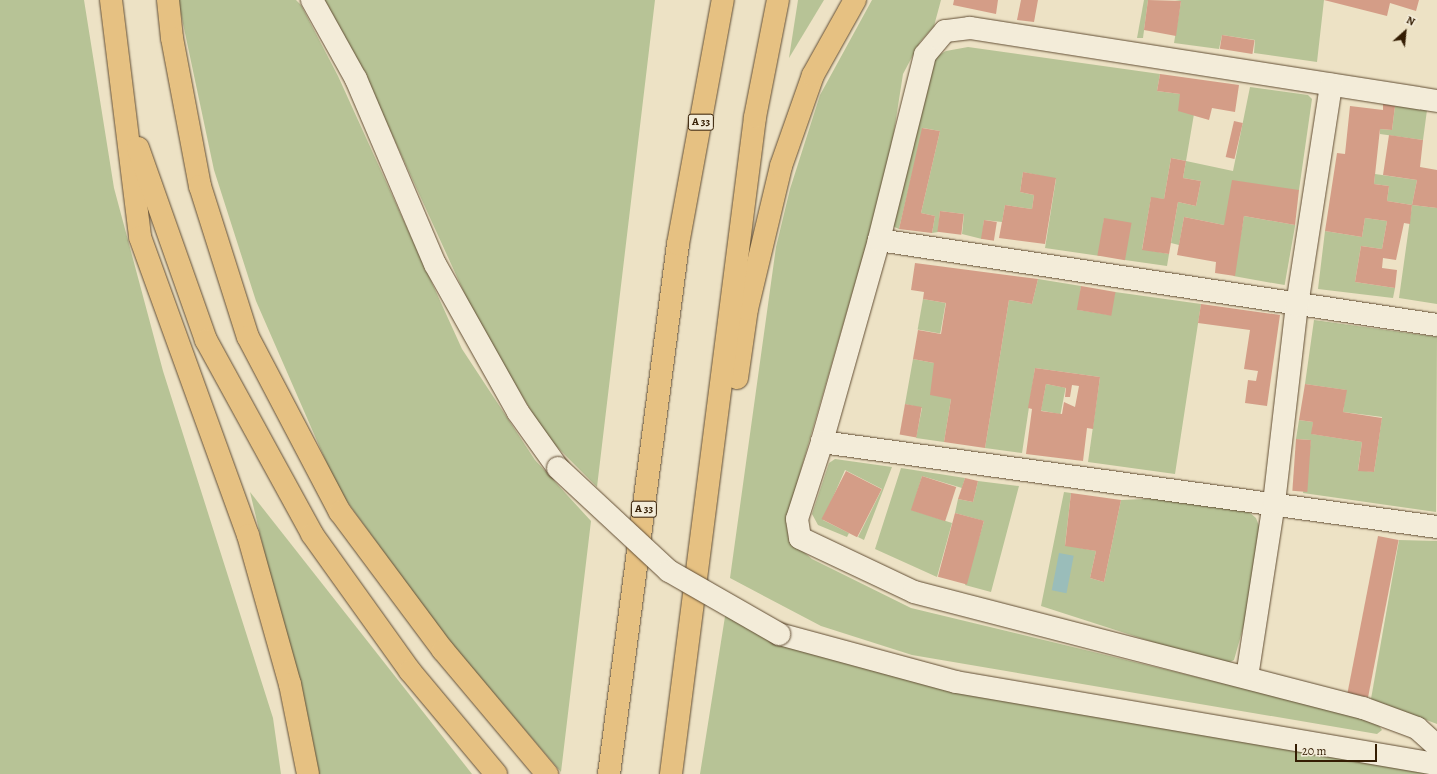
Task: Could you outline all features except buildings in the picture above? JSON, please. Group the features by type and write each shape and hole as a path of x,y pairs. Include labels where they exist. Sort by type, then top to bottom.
{"highway":[{"path":"111,0 140,237 248,535 290,684 308,774"},
{"path":"168,0 200,186 248,337 340,512 443,650 547,774"},
{"name":"A 33","path":"609,774 678,244 723,0"},
{"path":"671,774 704,526 755,117 778,0"},
{"path":"704,526 722,486 747,309 781,166 813,75 854,0"},
{"path":"125,111 206,340 312,534 410,671 496,774"}],"street":[{"path":"312,0 356,79 435,264 518,412 558,468 669,571 779,634 956,682 1437,764"},
{"path":"1437,101 970,28 945,32 925,55 879,240 822,442 797,519 800,538 914,592 1247,676 1376,713 1417,728 1437,746"},
{"path":"1247,676 1274,503 1297,305 1331,85"},
{"path":"879,240 1297,305 1437,325"},
{"path":"822,442 1274,503 1437,527"}],"green space":[{"path":"0,0 84,0 114,188 163,371 273,718 281,774 0,774"},
{"path":"178,0 296,0 301,5 338,76 462,349 535,460 591,521 561,772 444,635 338,489 256,301 214,170"},
{"path":"324,0 655,0 597,487 547,437 478,323 379,106"},
{"path":"798,0 824,0 789,58"},
{"path":"872,0 941,0 934,26 920,42 903,74 888,170 786,521 789,540 812,559 911,608 1375,720 1382,730 1377,734 912,655 821,626 730,578 776,247 790,189 820,95"},
{"path":"1144,0 1148,0 1143,38 1137,38"},
{"path":"1175,0 1324,0 1317,62 1254,53 1255,40 1222,35 1219,49 1174,43 1181,1"},
{"path":"968,47 1160,74 1157,91 1180,94 1194,114 1186,161 1171,158 1164,199 1151,198 1142,249 1169,254 1167,266 1125,260 1104,219 1100,256 1045,248 1056,179 1023,172 1020,192 1034,195 1032,209 1005,205 1002,222 984,220 982,239 962,234 964,214 940,211 938,232 932,233 935,216 921,213 940,131 923,128 899,229 890,225 932,59 946,51"},
{"path":"1250,87 1308,95 1312,99 1299,190 1224,225 1184,217 1179,245 1171,243 1178,202 1196,206 1201,181 1183,178 1186,161 1233,171"},
{"path":"1395,106 1427,110 1423,140 1380,134 1380,129 1392,130"},
{"path":"1375,174 1417,180 1412,205 1387,201 1389,186 1374,184"},
{"path":"1412,205 1437,208 1437,304 1399,298"},
{"path":"1244,216 1295,225 1285,285 1233,276"},
{"path":"1365,218 1387,221 1382,249 1361,246 1355,282 1395,288 1393,298 1318,289 1325,231 1362,237"},
{"path":"1038,279 1081,286 1079,310 1110,315 1115,292 1201,304 1175,474 1088,462 1100,377 1035,368 1022,453 985,448 1009,300 1032,304"},
{"path":"923,299 946,303 940,334 918,330"},
{"path":"1314,320 1437,337 1436,512 1303,493 1311,440 1296,439 1299,420 1313,422 1312,434 1362,442 1358,470 1374,472 1382,417 1343,412 1346,390 1305,384"},
{"path":"913,359 934,363 951,399 944,442 916,438 922,408 905,404"},
{"path":"1046,384 1066,388 1060,414 1041,411"},
{"path":"835,459 892,467 864,540 858,537 882,489 845,470 823,520 849,533 847,537 818,525 812,514 829,463"},
{"path":"901,468 965,478 962,488 922,476 912,510 952,523 937,577 875,549"},
{"path":"978,481 1019,486 991,592 965,585 984,521 955,513 958,499 973,502"},
{"path":"250,492 472,774 317,774"},
{"path":"1064,492 1071,493 1065,545 1096,551 1090,578 1104,582 1121,500 1168,498 1244,508 1256,518 1262,534 1254,589 1234,660 1224,665 1041,606"},
{"path":"1399,540 1437,541 1437,724 1371,699"},
{"path":"727,604 779,634 1437,774 700,774"}],"water":[{"path":"1059,553 1074,556 1066,593 1052,590"}]}
